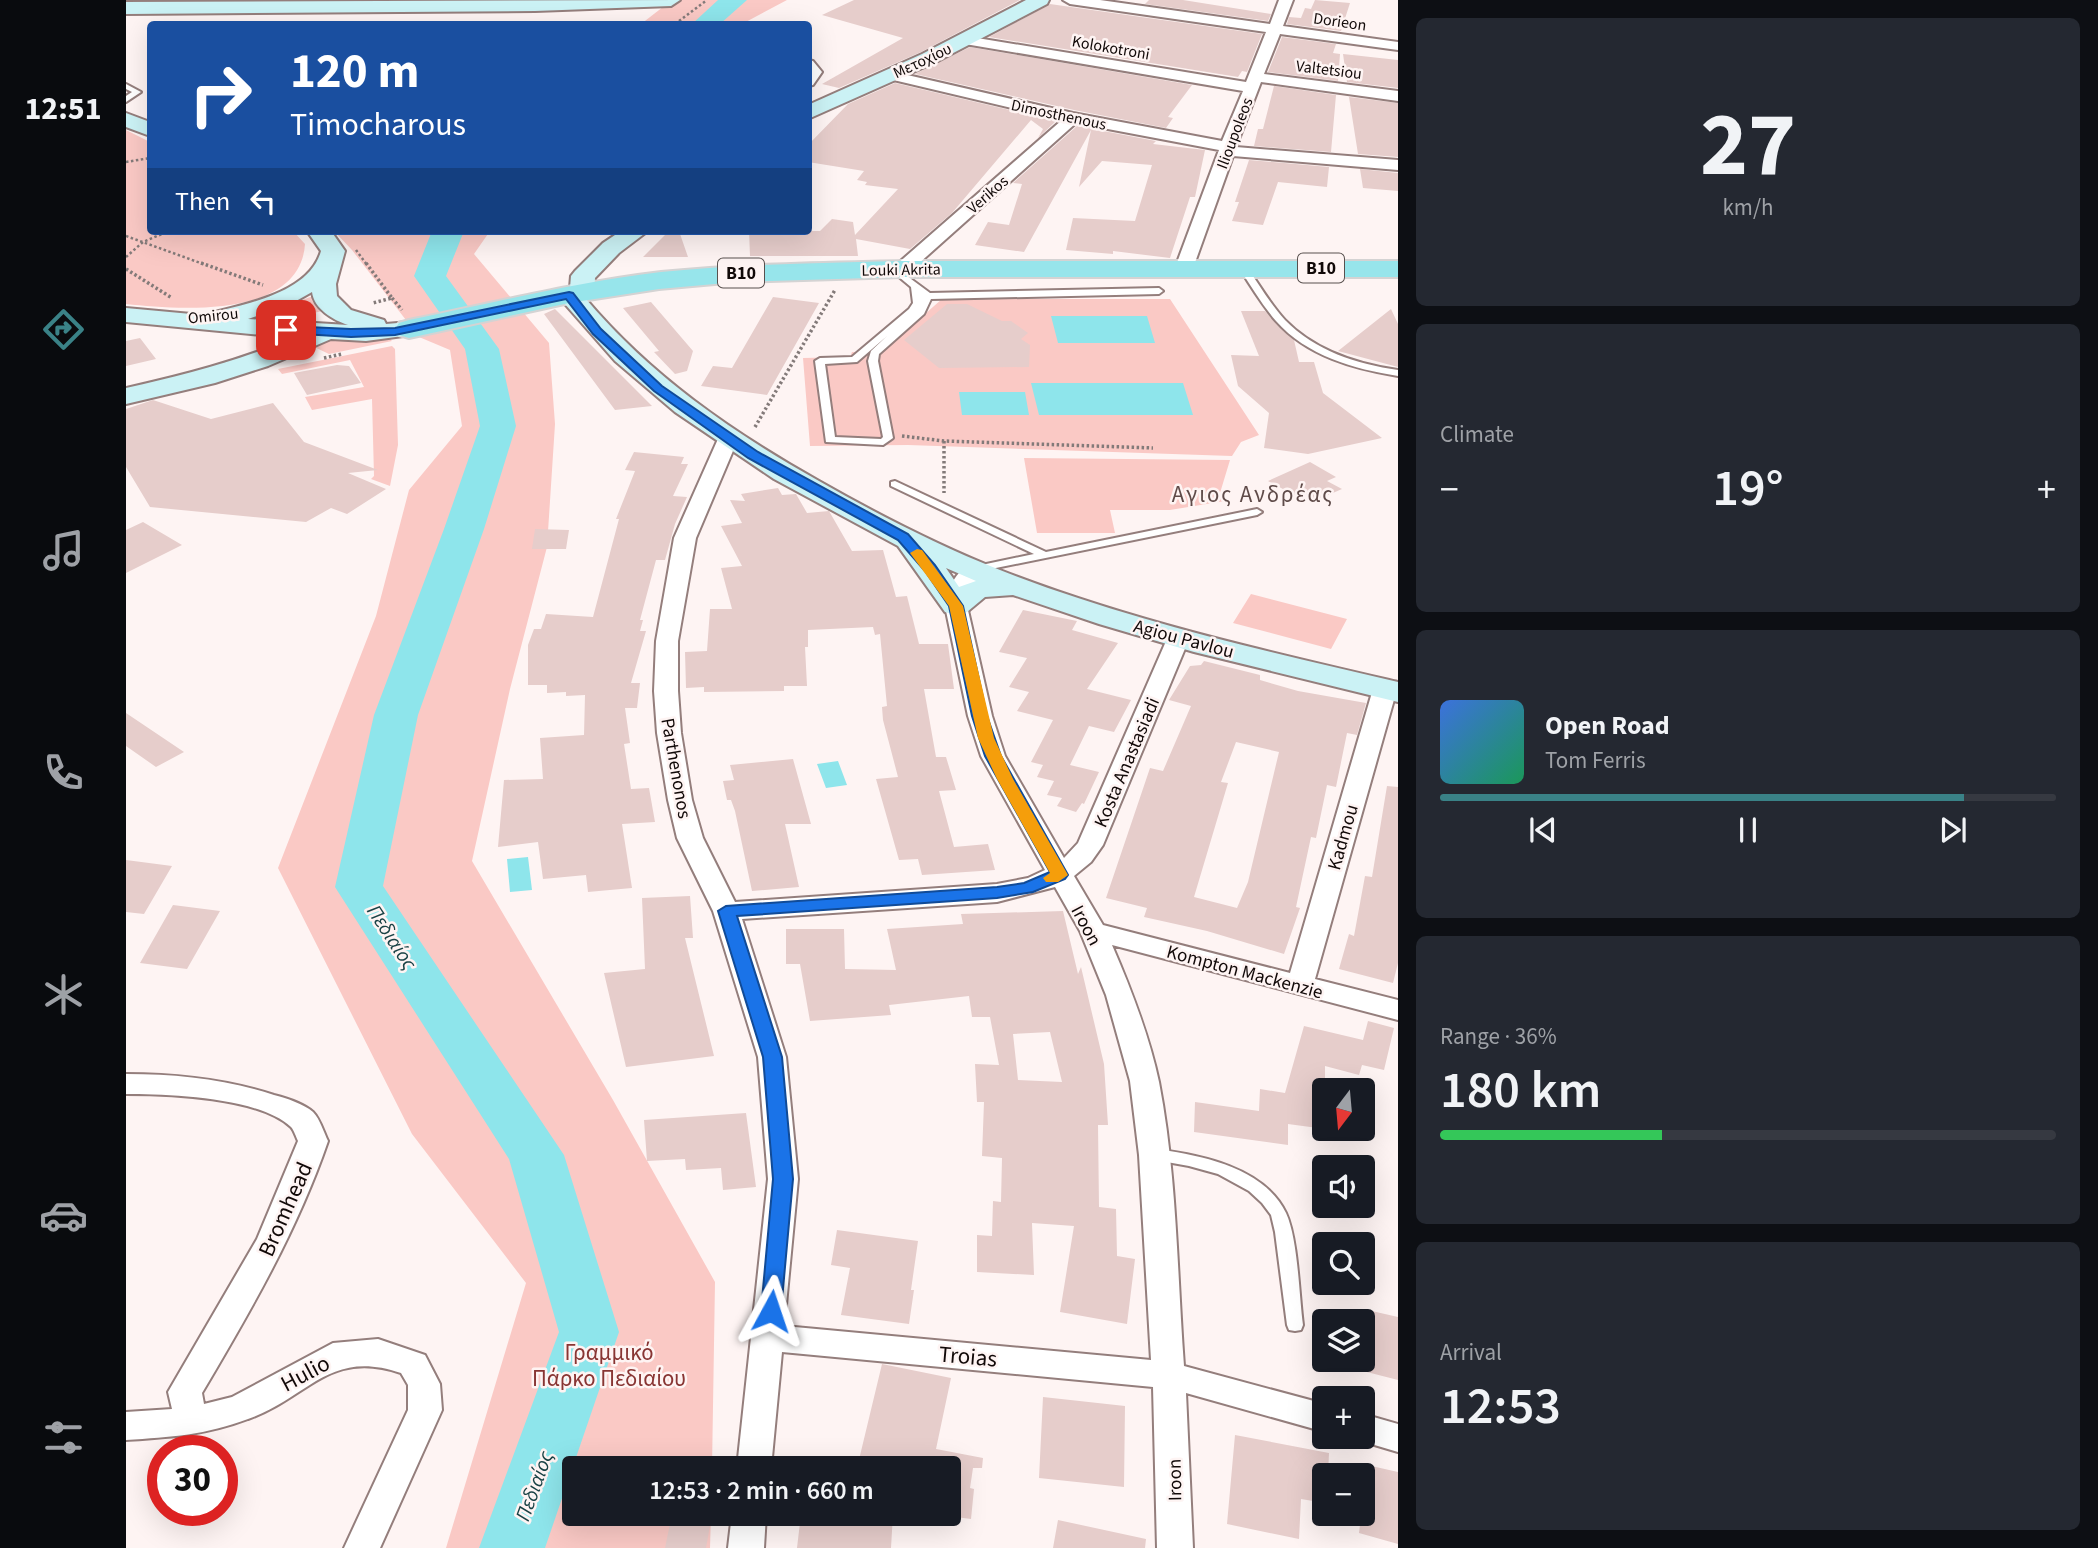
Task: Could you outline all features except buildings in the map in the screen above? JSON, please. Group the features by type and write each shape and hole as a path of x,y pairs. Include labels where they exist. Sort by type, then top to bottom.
{"main road":[{"path":"126,8 264,5 478,7 665,0"},
{"name":"Μετοχίου","path":"812,111 965,40 1036,1"},
{"path":"126,119 147,129"},
{"path":"322,235 333,251 323,291 325,298 337,311 361,322 411,329"},
{"path":"630,235 611,248 583,276 575,294 597,331 626,361 658,389 739,436 802,483 903,537 975,570"},
{"name":"Omirou","path":"172,309 225,317 293,295 329,267"},
{"name":"Louki Akrita","path":"411,329 575,294 659,281 737,274 1115,280 1184,268 1398,269"},
{"path":"126,314 172,309 237,326 381,333 411,329"},
{"path":"237,326 255,345 240,366"},
{"path":"126,396 205,378 334,332"},
{"path":"903,537 930,568 956,606 965,596 978,589 1015,586"},
{"name":"Agiou Pavlou","path":"975,570 1015,586 1178,639 1391,690"}],"street":[{"name":"Dorieon","path":"1070,0 1398,46"},
{"name":"Ilioupoleos","path":"1184,268 1286,0"},
{"name":"Kolokotroni","path":"965,40 1254,83"},
{"name":"Dimosthenous","path":"890,75 1073,118 1228,149 1398,164"},
{"name":"Valtetsiou","path":"1254,83 1398,96"},
{"name":"Verikos","path":"909,278 1073,118"},
{"name":"Parthenonos","path":"739,436 685,538 671,600 666,691 669,733 680,800 690,838 726,911 772,1057 783,1179 755,1456"},
{"path":"956,606 958,588 975,570"},
{"name":"Iroon","path":"956,606 980,716 993,756 1093,931 1135,1043 1144,1082 1154,1155 1173,1447 1175,1548"},
{"name":"Kosta Anastasiadi","path":"726,911 997,893 1027,888 1059,875 1079,860 1090,845 1178,639"},
{"name":"Kadmou","path":"1300,985 1391,690"},
{"name":"Kompton Mackenzie","path":"1093,931 1398,1010"},
{"name":"Bromhead","path":"126,1084 177,1084 245,1096 276,1106 303,1120 313,1141 298,1188 253,1279 186,1392 191,1422"},
{"name":"Troias","path":"768,1338 1168,1375 1312,1414"},
{"name":"Hulio","path":"126,1426 191,1422 241,1408 333,1356 378,1352 413,1364 424,1384 425,1410 362,1548"},
{"path":"1375,1431 1398,1438"},
{"path":"746,1548 748,1526"}],"lane":[{"path":"126,86 137,92 126,100"},
{"path":"1243,268 1283,323 1303,338 1326,353 1356,365 1398,373"},
{"path":"909,278 928,296 1115,280 1159,291"},
{"path":"909,278 918,303 912,311 854,360 820,361 830,440 883,442 888,438 873,361 874,353 921,312 928,296"},
{"path":"895,484 1045,555"},
{"path":"975,570 1257,512"},
{"path":"1154,1155 1193,1159 1250,1182 1279,1214 1295,1325"}],"path":[{"path":"679,21 707,0"},
{"path":"126,162 147,159"},
{"path":"126,257 143,242 160,235"},
{"path":"126,236 293,295"},
{"path":"354,248 392,298 370,304"},
{"path":"126,269 165,295 172,309"},
{"path":"739,436 841,280"},
{"path":"888,435 944,441 1153,448"},
{"path":"944,441 945,508"}],"green space":[{"path":"672,0 787,0 748,21 645,21"},
{"path":"126,130 147,140 147,235 297,235 305,244 298,268 283,286 260,298 205,307 126,304"},
{"name":"Γραμμικό Πάρκο Πεδιαίου","path":"338,235 487,235 474,254 549,343 555,424 547,547 510,689 472,861 613,1100 715,1282 712,1456 562,1456 562,1526 711,1526 710,1548 446,1548 526,1283 412,1134 278,868 376,616 409,490 462,426 450,350 419,337"},
{"path":"316,295 323,311 293,317 287,325 243,321"},
{"path":"942,299 1170,299 1259,435 1241,442 1232,456 908,445 810,446 803,358 850,357 852,352 883,351"},
{"path":"343,336 389,338 392,341 329,354 310,345"},
{"path":"392,346 395,349 398,445 390,486 371,479 374,476 372,399 312,410 305,397 364,387 350,360 282,374 278,369"},
{"path":"1024,458 1230,460 1220,493 1225,501 1170,510 1110,510 1115,533 1037,533"},
{"path":"1251,594 1347,619 1331,649 1233,623"}],"water":[{"path":"1051,316 1147,316 1155,343 1058,343"},
{"path":"1031,383 1183,383 1193,415 1039,415"},
{"path":"959,392 1025,392 1029,415 962,415"},
{"path":"838,761 847,785 826,788 817,764"},
{"path":"528,857 532,890 510,892 507,859"}],"waterway":[{"name":"Πεδιαίος","path":"709,21 734,0"},
{"name":"Πεδιαίος","path":"446,235 430,276 482,349 498,426 464,529 396,715 359,887 536,1155 589,1332 512,1548"}],"slow traffic":[{"path":"917,553 940,580 956,606 986,738 1005,779 1059,875 1052,878"}],"district":[{"name":"Αγιος Ανδρέας","path":"1253,494"}],"route":[{"path":"286,330 381,333 412,329 569,295 597,331 658,389 753,455 903,537 940,580 956,606 986,738 1005,779 1059,875 1027,888 997,893 726,911 772,1057 783,1179 771,1311"}]}
